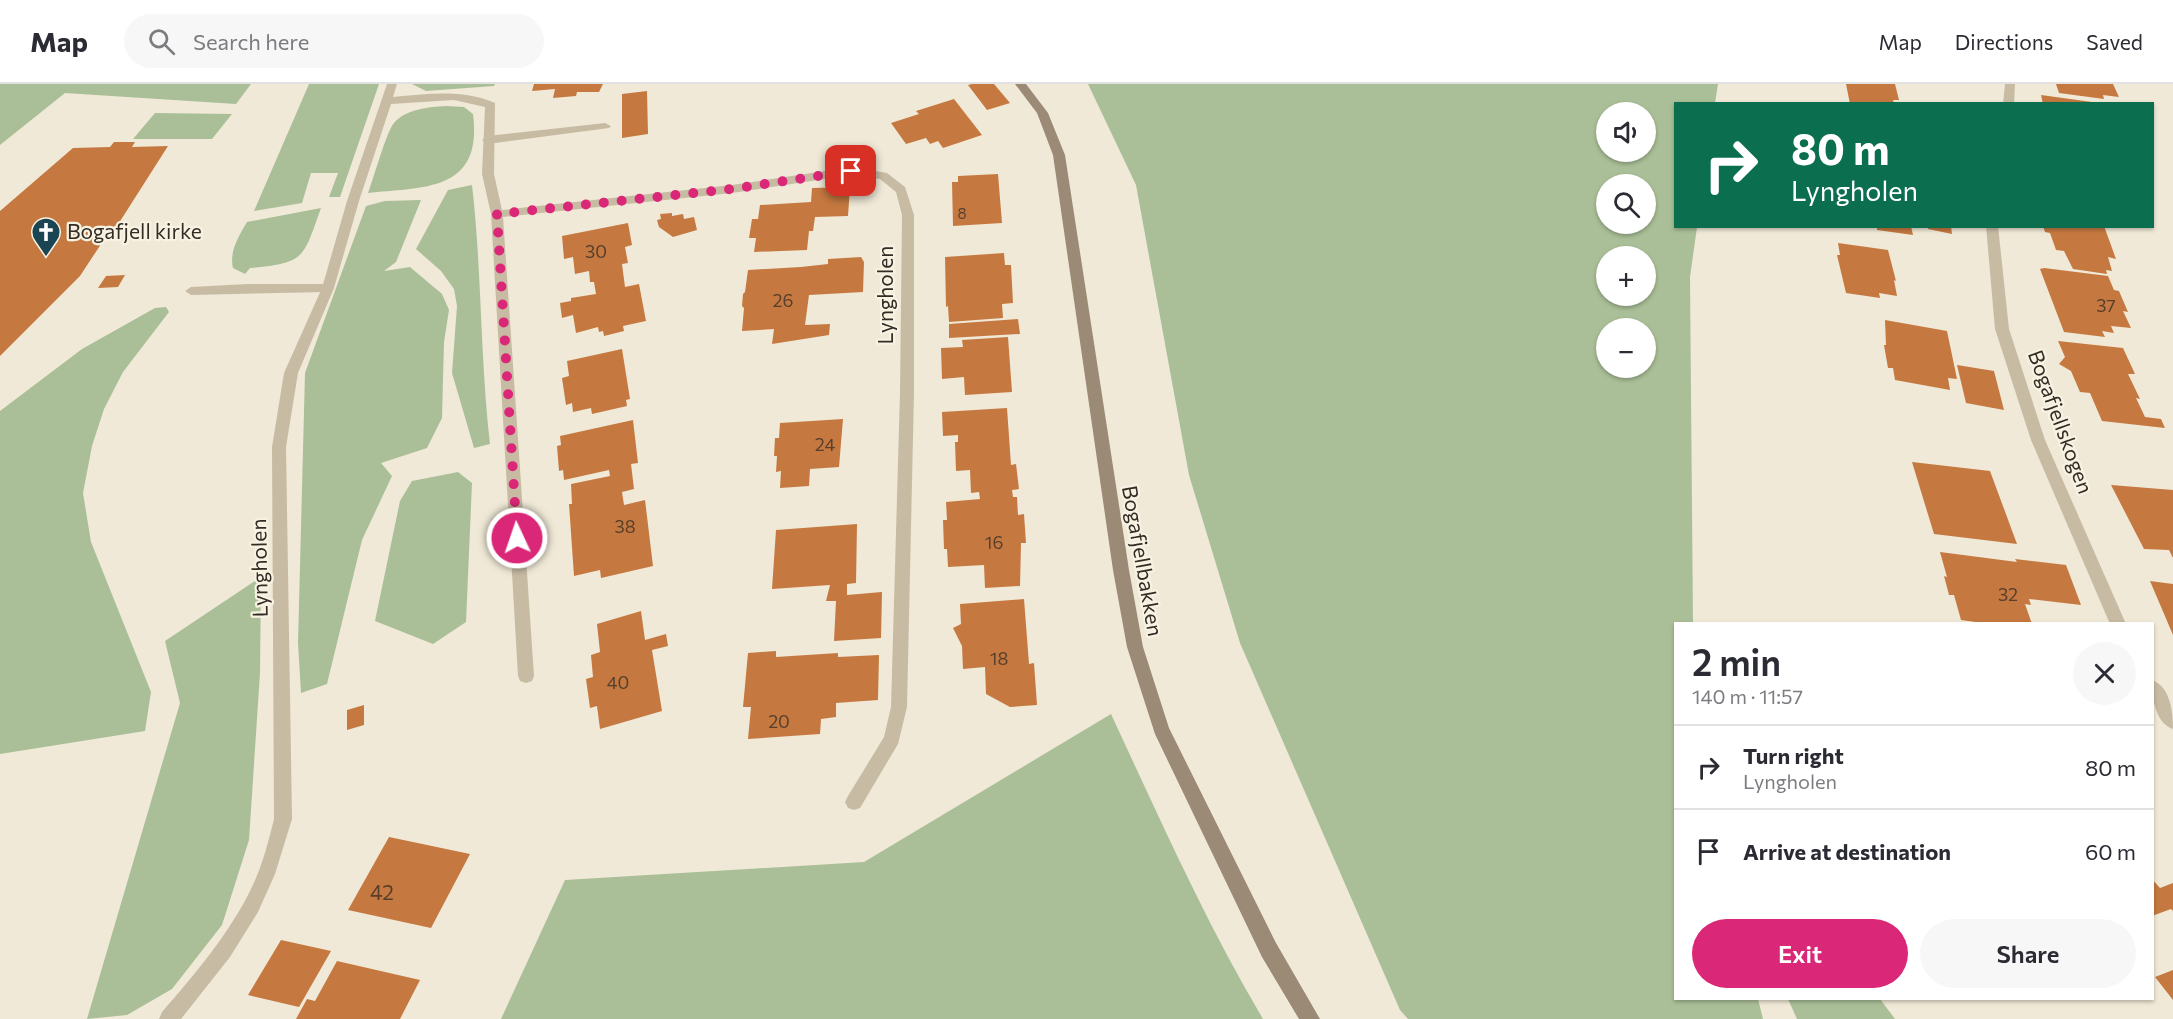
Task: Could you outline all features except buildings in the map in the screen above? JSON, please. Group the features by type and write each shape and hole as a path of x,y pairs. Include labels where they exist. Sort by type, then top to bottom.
{"street":[{"name":"Lyngholen","path":"169,1019 204,977 252,906 270,864 283,819 279,447 291,373 328,288 353,201 392,84"},
{"name":"Bogafjellbakken","path":"1020,84 1042,113 1059,155 1121,570 1135,647 1161,729 1269,950 1310,1019"},
{"path":"2008,102 2010,84"},
{"path":"386,101 478,98 491,105 488,174 497,214 526,676"},
{"path":"488,140 605,126"},
{"name":"Lyngholen","path":"497,214 732,189 851,171 883,176 901,190 908,214 908,226 907,392 899,707 892,740 854,802"},
{"name":"Bogafjellskogen","path":"1992,228 2002,329 2038,440 2117,622"},
{"path":"191,291 328,288"},
{"path":"2154,690 2173,722"}],"green space":[{"path":"0,84 251,84 236,104 65,93 0,145"},
{"path":"309,84 379,84 340,197 329,197 338,173 311,173 302,203 254,211"},
{"path":"412,84 495,84 494,86 426,91"},
{"path":"1088,84 1718,84 1715,102 1674,102 1674,228 1697,228 1690,277 1693,622 1674,622 1674,1000 1758,1000 1763,1019 1408,1019 1400,1010 1240,643 1189,475 1136,185"},
{"path":"446,106 464,107 473,114 474,140 469,158 459,172 428,186 368,193 394,123 411,112"},
{"path":"155,113 232,114 212,139 133,139"},
{"path":"472,185 490,444 474,448 452,373 457,306 454,289 441,271 416,249 448,190"},
{"path":"421,200 396,262 384,271 410,267 442,294 449,310 444,342 442,418 427,448 381,463 392,476 362,540 327,684 301,693 298,643 305,373 366,206 385,201"},
{"path":"321,208 310,238 300,255 282,264 250,268 245,274 233,268 232,256 247,222"},
{"path":"166,307 169,312 123,372 104,409 92,446 83,493 91,542 151,692 145,731 0,754 0,411 82,349 155,308"},
{"path":"458,472 472,483 466,622 433,644 375,621 400,501 412,481"},
{"path":"261,577 260,673 249,840 222,925 172,989 127,1015 87,1019 180,703 165,641"},
{"path":"1111,714 1202,907 1263,1019 501,1019 565,880 864,862"},
{"path":"1788,1000 1881,1000 1895,1019 1797,1019"}],"place":[{"name":"Bogafjell kirke","path":"46,258"}],"route":[{"path":"517,538 497,214 732,189 851,171"}]}
